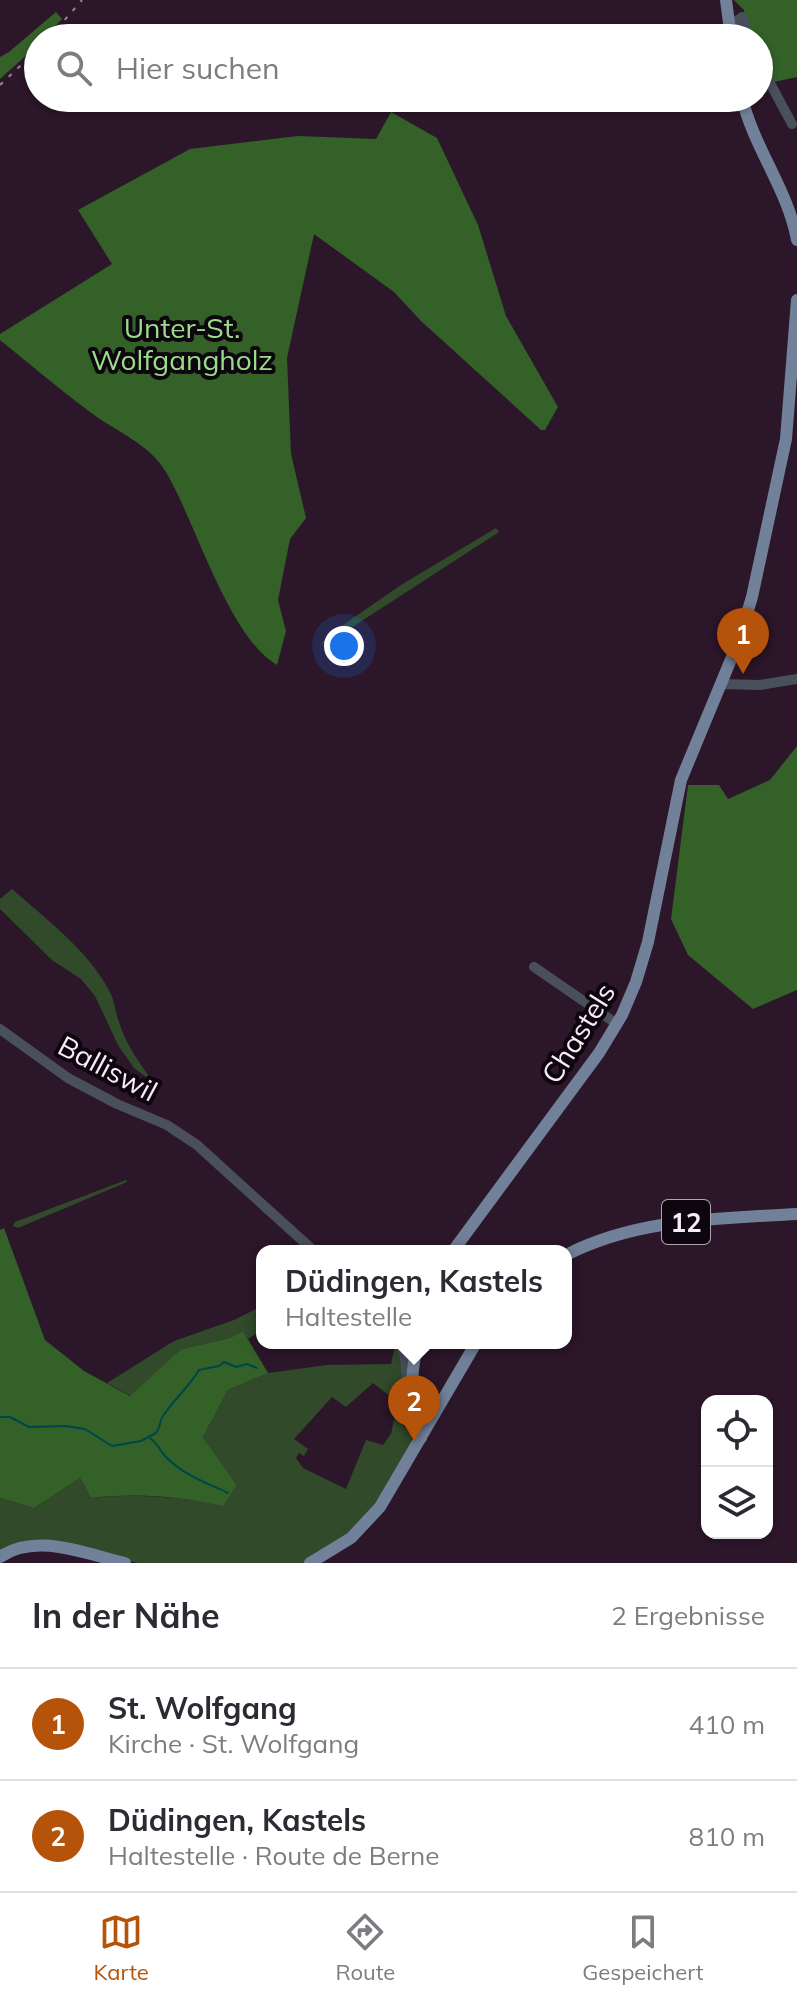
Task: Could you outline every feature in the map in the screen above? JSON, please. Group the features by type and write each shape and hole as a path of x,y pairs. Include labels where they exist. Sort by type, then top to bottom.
{"main road":[{"path":"726,3 729,24"},
{"path":"746,112 788,207 797,240"},
{"name":"Chastels","path":"457,1245 589,1067 617,1024 633,991 645,956 674,808 687,764 739,640 752,597 786,439 797,300"},
{"name":"12","path":"572,1252 606,1237 647,1226 797,1214"},
{"path":"417,1349 412,1412 415,1433 421,1438"},
{"path":"318,1561 351,1538 375,1513 473,1349"},
{"path":"412,1412 430,1423"},
{"path":"0,1557 18,1548 35,1545 125,1563"}],"street":[{"path":"726,3 742,17 745,24"},
{"path":"736,24 742,17"},
{"path":"773,89 792,124"},
{"path":"721,684 760,685 797,679"},
{"path":"534,967 617,1024"},
{"name":"Balliswil","path":"0,1029 68,1078 117,1104 167,1125 197,1145 307,1245"},
{"path":"402,1349 407,1396 412,1412"}],"green space":[{"path":"734,0 797,0 797,77 773,81 773,24 746,24 744,10"},
{"path":"56,12 62,19 57,24 42,24"},
{"path":"24,39 24,58 0,79 0,57"},
{"name":"Unter-St. Wolfgangholz","path":"391,112 437,138 478,225 506,316 558,407 545,430 541,430 421,321 394,292 314,234 287,358 291,454 306,518 290,539 278,600 286,631 277,665 260,651 228,605 177,493 159,462 0,340 0,334 112,264 78,210 190,149 298,136 376,139"},
{"path":"496,528 499,532 320,645 330,634 401,585"},
{"path":"797,746 797,990 753,1009 688,955 671,919 688,785 719,785 728,799 770,780"},
{"path":"12,889 66,936 101,977 112,996 125,1038 153,1082 134,1068 118,1045 95,996 81,979 52,960 0,909 0,899"},
{"path":"126,1180 18,1228 13,1226 15,1222"},
{"path":"4,1228 45,1340 84,1371 130,1396 181,1349 230,1338 243,1331 268,1373 228,1390 203,1437 237,1485 223,1506 157,1496 91,1498 80,1478 34,1508 0,1498 0,1230"},
{"path":"256,1309 256,1334 248,1339 243,1331 230,1338 181,1349 131,1396 107,1383 174,1341"},
{"path":"397,1349 403,1372 400,1385 391,1397 373,1383 346,1407 332,1397 294,1439 308,1449 304,1456 299,1453 296,1458 303,1468 346,1489 366,1440 383,1445 391,1434 394,1419 404,1425 412,1441 381,1497 357,1527 324,1552 303,1563 138,1563 48,1542 0,1551 0,1498 34,1508 80,1478 91,1498 157,1497 223,1505 237,1485 203,1437 228,1390 268,1373 327,1365 391,1364"}],"waterway":[{"path":"0,1417 10,1417 29,1427 85,1429 112,1446 141,1441 156,1433 163,1416 199,1370 224,1362 236,1367 247,1364 257,1368"},
{"path":"150,1438 181,1469 228,1493"}],"railway":[{"path":"61,24 82,0"},
{"path":"0,85 24,62"}],"place":[{"name":"St. Wolfgang","path":"743,674"},
{"name":"Düdingen, Kastels","path":"414,1441"}]}
